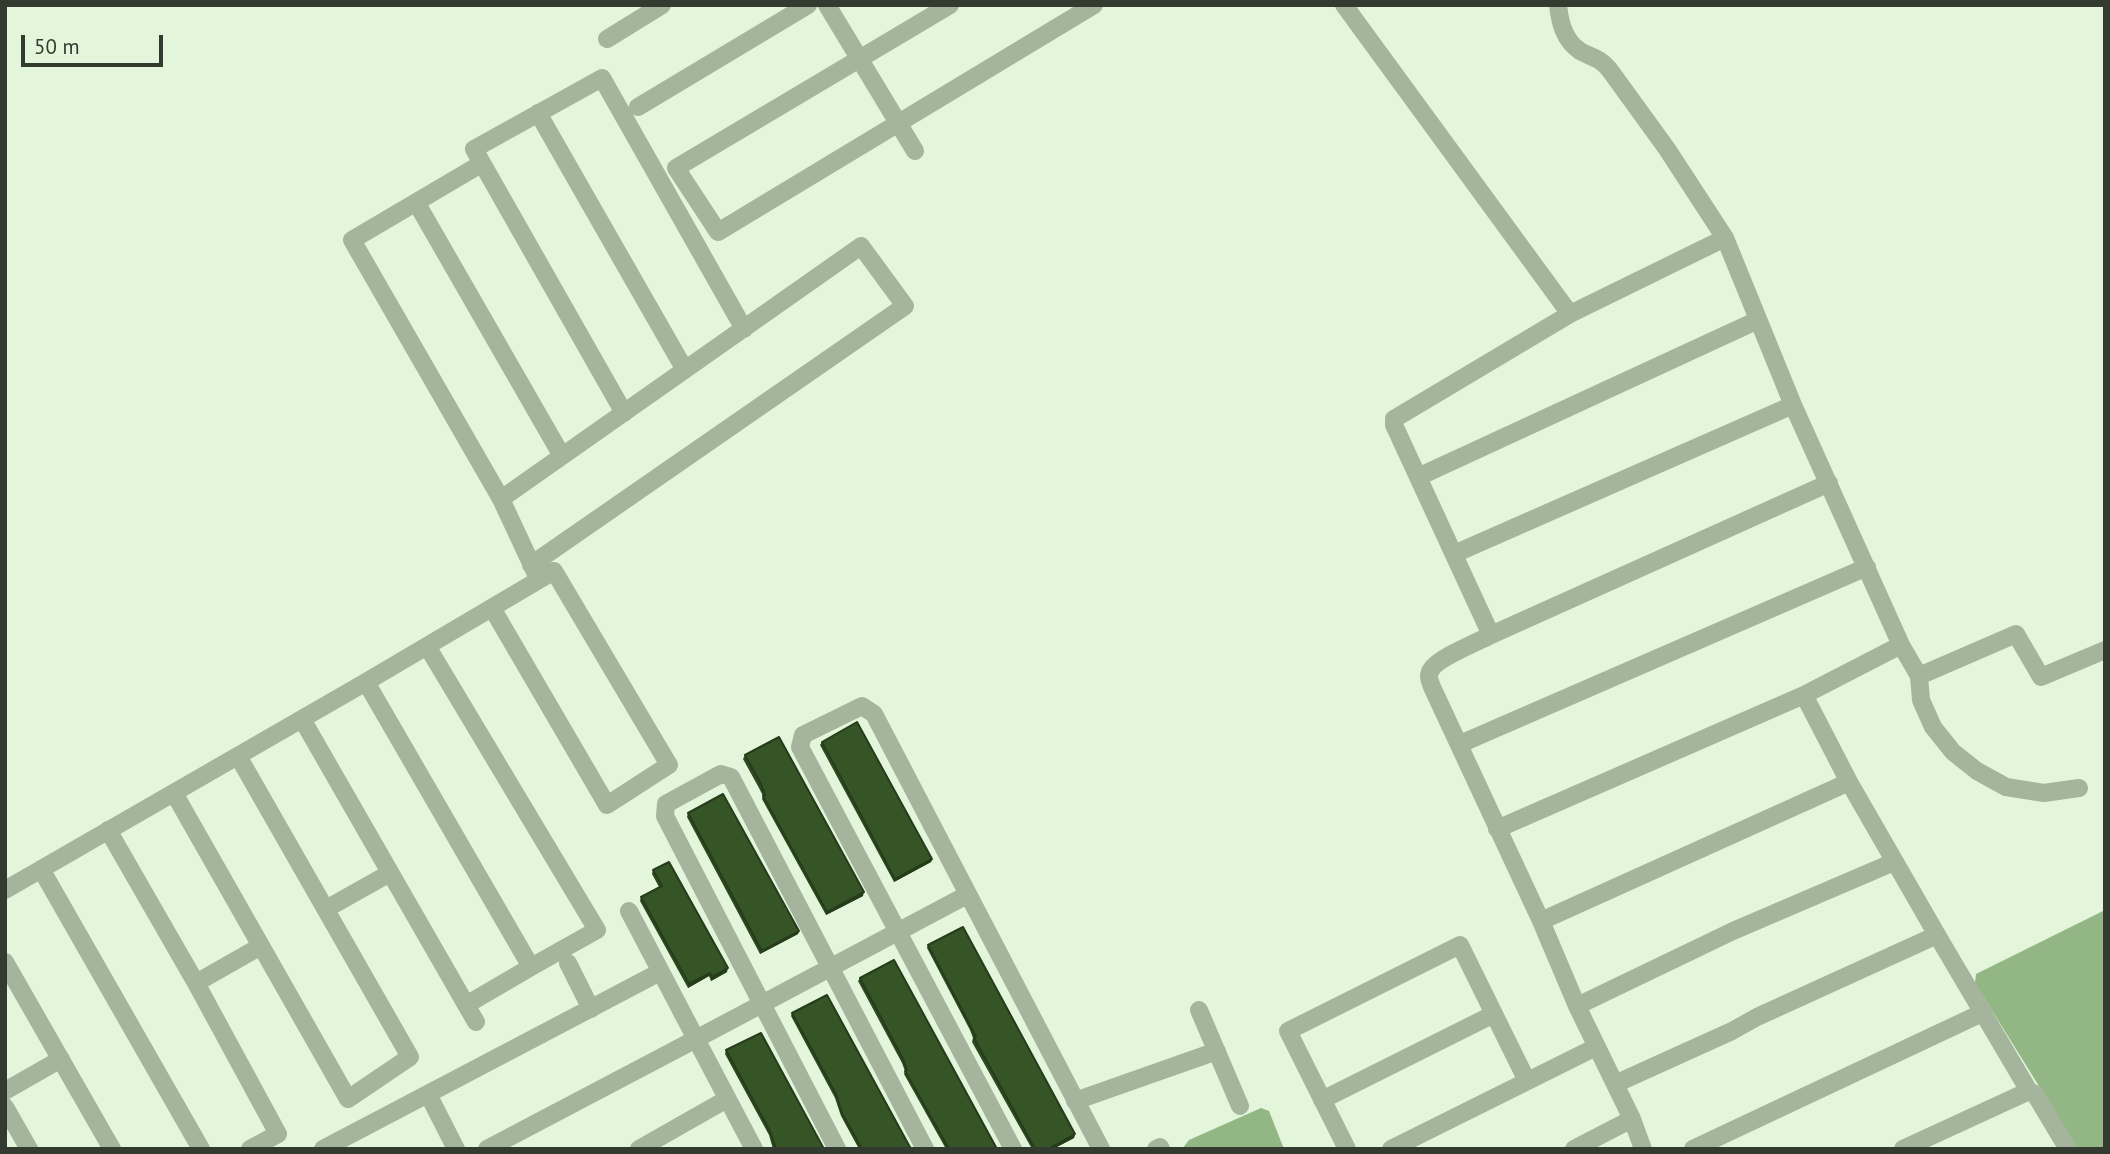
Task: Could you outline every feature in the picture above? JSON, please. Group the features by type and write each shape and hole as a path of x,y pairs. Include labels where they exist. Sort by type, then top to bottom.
{"street":[{"path":"607,39 662,5"},
{"path":"638,107 807,5"},
{"path":"827,5 915,151"},
{"path":"950,5 676,168 718,232 1094,5"},
{"path":"1345,5 1570,314"},
{"path":"1558,5 1564,34 1581,52 1600,59 1609,69 1667,149 1725,238 1793,405 1901,645 1919,676 1922,700 1933,727 1954,752 1977,771 2006,787 2045,793 2079,788"},
{"path":"624,413 474,149 602,78 744,329"},
{"path":"538,113 685,370"},
{"path":"481,164 352,240 500,499 535,573"},
{"path":"416,202 562,456"},
{"path":"1492,635 1394,425 1394,419 1570,314 1725,238"},
{"path":"5,890 492,608 535,573 905,306 861,246 500,499"},
{"path":"1418,477 1758,320"},
{"path":"1454,554 1793,405"},
{"path":"1643,1149 1632,1119 1577,1006 1541,920 1430,681 1430,671 1438,663 1492,635 1829,483"},
{"path":"1460,744 1867,567"},
{"path":"492,608 607,805 669,765 554,571 535,573"},
{"path":"1919,676 2016,634 2041,677 2105,650"},
{"path":"1497,829 1804,695 1901,645"},
{"path":"427,646 597,930 466,1005"},
{"path":"366,682 531,967"},
{"path":"1804,695 1849,782 1937,935 2029,1091 2035,1094 2068,1149"},
{"path":"1013,1149 800,747 803,735 862,706 874,714 1101,1149"},
{"path":"302,719 476,1022"},
{"path":"174,793 348,1099 410,1057 238,756"},
{"path":"837,1149 664,816 666,804 721,774 731,778 925,1149"},
{"path":"1541,920 1849,782"},
{"path":"108,831 196,983 278,1134 250,1149"},
{"path":"1577,1006 1733,931 1895,862"},
{"path":"41,869 201,1149"},
{"path":"326,909 390,873"},
{"path":"487,1149 967,895"},
{"path":"629,911 754,1149"},
{"path":"1615,1084 1937,935"},
{"path":"1346,1149 1288,1031 1460,945 1527,1081"},
{"path":"196,983 261,946"},
{"path":"5,962 112,1149"},
{"path":"568,962 591,1009"},
{"path":"323,1149 660,972"},
{"path":"1199,1010 1240,1106"},
{"path":"1693,1149 1984,1012"},
{"path":"1322,1100 1494,1014"},
{"path":"1391,1149 1596,1046"},
{"path":"1075,1101 1216,1051"},
{"path":"5,1091 61,1059"},
{"path":"1903,1149 2029,1091"},
{"path":"428,1094 456,1149"},
{"path":"639,1149 727,1099"},
{"path":"5,1107 29,1149"},
{"path":"1574,1149 1632,1119"}],"shaded area":[{"path":"2105,910 2105,1149 2078,1149 1975,983 1976,974"},
{"path":"1261,1108 1269,1111 1284,1149 1182,1149 1189,1140"}],"building":[{"path":"857,722 932,859 895,879 822,742"},
{"path":"779,737 864,892 827,912 763,796 765,795 761,784 745,755"},
{"path":"723,794 799,931 762,951 688,813"},
{"path":"669,862 728,968 712,977 710,973 689,984 641,897 662,886 653,870"},
{"path":"963,927 1075,1134 1048,1149 1035,1149 974,1038 976,1037 928,945"},
{"path":"894,960 997,1149 949,1149 905,1071 907,1070 903,1059 860,978"},
{"path":"827,995 911,1149 862,1149 842,1113 836,1094 792,1013"},
{"path":"761,1033 824,1149 776,1149 770,1131 726,1050"}]}
